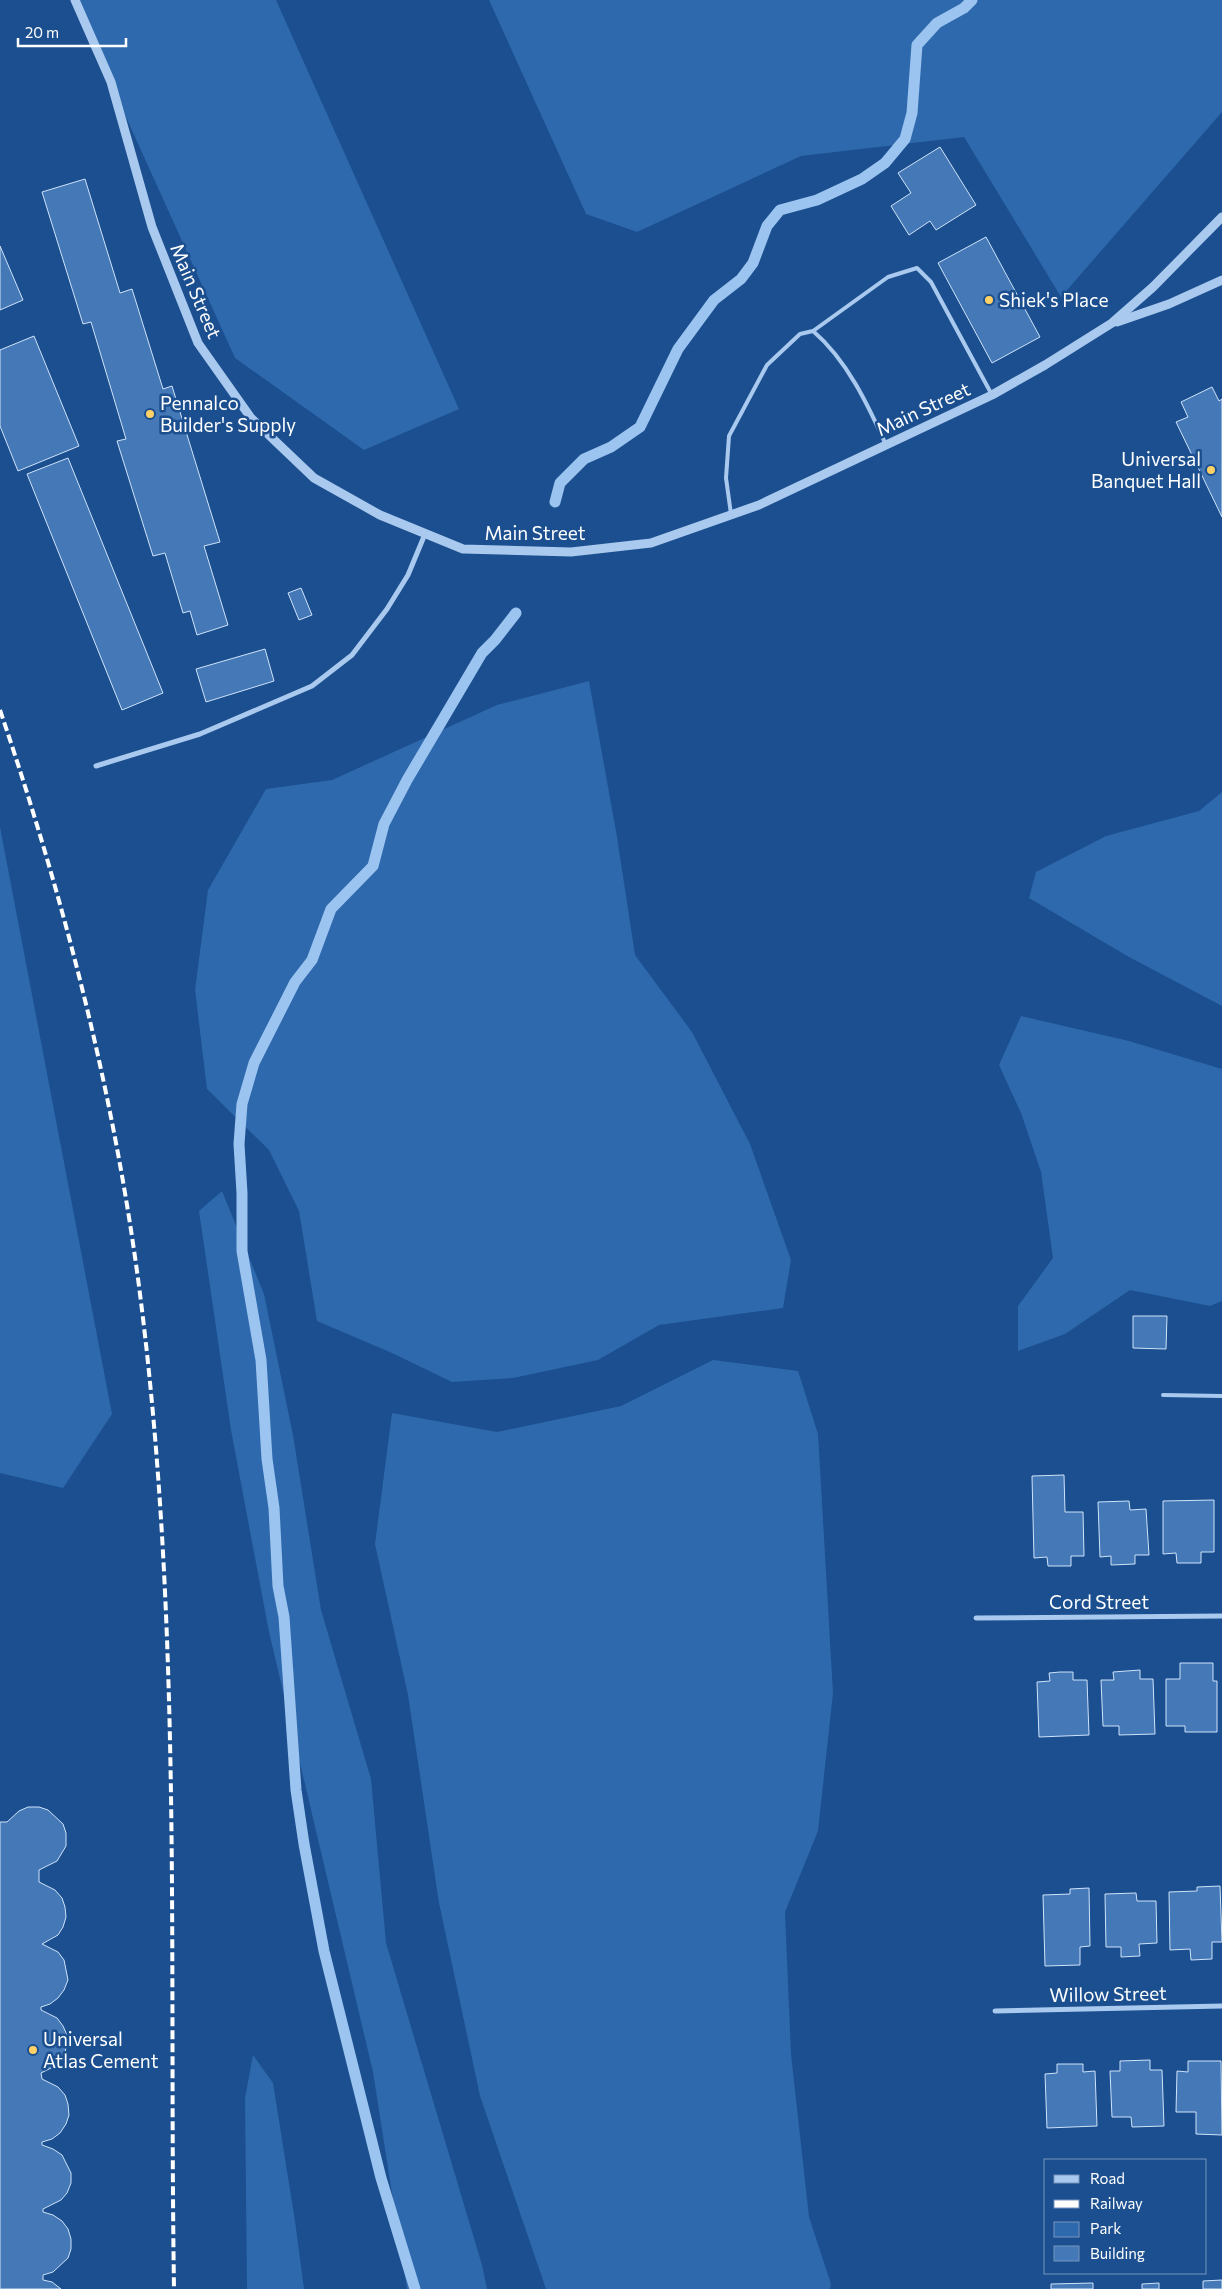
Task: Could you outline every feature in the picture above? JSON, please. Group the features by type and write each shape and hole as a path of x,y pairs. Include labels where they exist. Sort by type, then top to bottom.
{"street":[{"name":"Main Street","path":"75,0 111,82 152,227 198,343 251,418 314,478 380,515 463,549 571,552 651,543 759,505 992,395 1045,366 1112,323 1153,287 1222,217"},
{"path":"1112,323 1169,304 1222,280"},
{"path":"96,766 200,734 312,686 352,655 388,609 408,576 425,534"},
{"name":"Cord Street","path":"976,1618 1222,1616"},
{"name":"Willow Street","path":"995,2011 1222,2006"}],"lane":[{"path":"730,514 726,478 729,436 767,365 800,334 813,331 888,277 917,268 931,282 992,395"},
{"path":"813,331 830,345 868,405 886,445"},
{"path":"1163,1395 1222,1396"}],"green space":[{"path":"73,0 276,0 459,409 364,450 235,358"},
{"path":"489,0 1222,0 1222,112 1061,297 964,137 801,156 637,232 586,214"},
{"path":"589,681 617,837 635,955 692,1032 750,1144 791,1260 783,1308 659,1325 598,1360 513,1378 452,1382 392,1353 317,1321 299,1211 269,1150 207,1089 195,990 208,890 266,789 332,780 497,705"},
{"path":"1222,792 1222,1006 1129,957 1029,898 1036,872 1106,836 1199,811"},
{"path":"0,827 112,1414 63,1488 0,1473"},
{"path":"1021,1016 1129,1041 1222,1069 1222,1301 1210,1306 1130,1290 1065,1334 1018,1351 1018,1306 1053,1258 1041,1172 1021,1113 999,1065"},
{"path":"222,1191 264,1294 293,1435 321,1610 371,1779 386,1943 482,2265 487,2289 407,2289 373,2072 269,1632 231,1430 199,1211"},
{"path":"713,1360 798,1371 818,1434 833,1693 818,1831 785,1912 791,2054 809,2217 831,2284 830,2289 546,2289 480,2096 439,1903 408,1695 375,1544 392,1413 497,1432 621,1406"},
{"path":"253,2055 273,2083 304,2289 247,2289 245,2098"}],"building":[{"path":"940,147 976,205 936,230 930,221 909,235 891,206 911,193 898,173"},
{"name":"Pennalco Builder's Supply","path":"85,179 120,293 132,289 163,389 172,386 220,542 204,546 228,625 197,635 190,611 183,613 165,553 153,556 117,441 126,439 91,322 83,324 42,192"},
{"name":"Shiek's Place","path":"986,237 1040,337 992,363 938,263"},
{"path":"0,246 23,300 0,310"},
{"path":"34,336 79,446 18,471 0,426 0,350"},
{"name":"Universal Banquet Hall","path":"1212,387 1219,401 1222,399 1222,517 1176,422 1188,417 1181,402"},
{"path":"68,458 163,693 122,710 27,474"},
{"path":"301,588 312,615 299,620 288,593"},
{"path":"265,649 274,681 206,702 196,669"},
{"path":"1133,1316 1167,1316 1166,1349 1133,1348"},
{"path":"1064,1475 1065,1512 1083,1512 1084,1556 1071,1556 1071,1566 1048,1566 1047,1557 1034,1558 1032,1476"},
{"path":"1214,1500 1214,1552 1201,1552 1201,1563 1177,1563 1176,1553 1163,1554 1163,1501"},
{"path":"1129,1501 1130,1510 1146,1509 1149,1555 1135,1555 1135,1564 1111,1565 1111,1556 1100,1557 1098,1502"},
{"path":"1180,1663 1213,1663 1213,1681 1217,1681 1217,1732 1185,1732 1185,1726 1166,1726 1166,1679 1180,1679"},
{"path":"1140,1670 1140,1679 1153,1679 1155,1734 1119,1735 1119,1726 1103,1726 1101,1680 1114,1680 1113,1672"},
{"path":"1073,1672 1073,1680 1087,1680 1089,1735 1039,1737 1037,1682 1050,1681 1049,1673"},
{"name":"Universal Atlas Cement","path":"28,1807 39,1807 48,1810 63,1824 66,1833 66,1846 57,1861 39,1870 39,1882 55,1890 62,1898 66,1917 58,1935 42,1944 58,1952 64,1960 68,1980 58,1998 50,2004 41,2007 41,2010 57,2018 67,2035 65,2055 59,2064 41,2073 42,2079 58,2087 65,2095 68,2104 69,2115 60,2133 52,2139 42,2142 42,2145 62,2155 71,2173 71,2183 67,2193 61,2200 43,2209 43,2212 53,2215 62,2221 68,2229 71,2239 71,2249 68,2258 53,2272 43,2275 43,2280 52,2282 61,2289 0,2289 0,1822 7,1822 19,1811"},
{"path":"1220,1886 1222,1942 1212,1942 1212,1959 1191,1960 1190,1949 1170,1950 1169,1892 1197,1891 1197,1887"},
{"path":"1089,1888 1090,1946 1080,1947 1080,1965 1045,1966 1043,1895 1070,1894 1070,1889"},
{"path":"1136,1893 1137,1901 1156,1901 1157,1943 1139,1944 1140,1956 1121,1957 1121,1947 1106,1947 1105,1894"},
{"path":"1150,2060 1150,2070 1162,2070 1164,2126 1132,2127 1131,2117 1112,2117 1110,2071 1120,2071 1120,2061"},
{"path":"1188,2061 1221,2061 1222,2135 1196,2134 1196,2112 1176,2112 1177,2071 1188,2072"},
{"path":"1057,2064 1083,2064 1083,2072 1095,2071 1097,2126 1047,2128 1045,2074 1057,2073"},
{"path":"1222,2280 1222,2289 1203,2289 1203,2281"},
{"path":"1093,2283 1093,2289 1051,2289 1051,2284"},
{"path":"1159,2283 1159,2289 1142,2289 1142,2284"}],"waterway":[{"path":"555,502 560,483 584,459 611,447 640,427 678,349 714,300 741,279 753,263 767,226 780,210 817,200 862,179 885,163 905,139 912,113 917,45 937,23 964,8 972,0"},
{"path":"415,2289 381,2178 324,1951 304,1844 296,1790 284,1617 278,1586 274,1508 267,1459 261,1360 242,1251 242,1193 239,1144 242,1104 254,1063 295,982 312,960 331,909 373,866 384,824 407,780 482,653 516,613"}],"railway":[{"path":"0,710 24,782 67,928 103,1077 118,1151 141,1302 154,1425 163,1548 168,1672 171,1795 174,2289"}],"place":[{"name":"Shiek's Place","path":"989,300"},
{"name":"Pennalco Builder's Supply","path":"150,414"},
{"name":"Universal Banquet Hall","path":"1211,470"},
{"name":"Universal Atlas Cement","path":"33,2050"}]}
